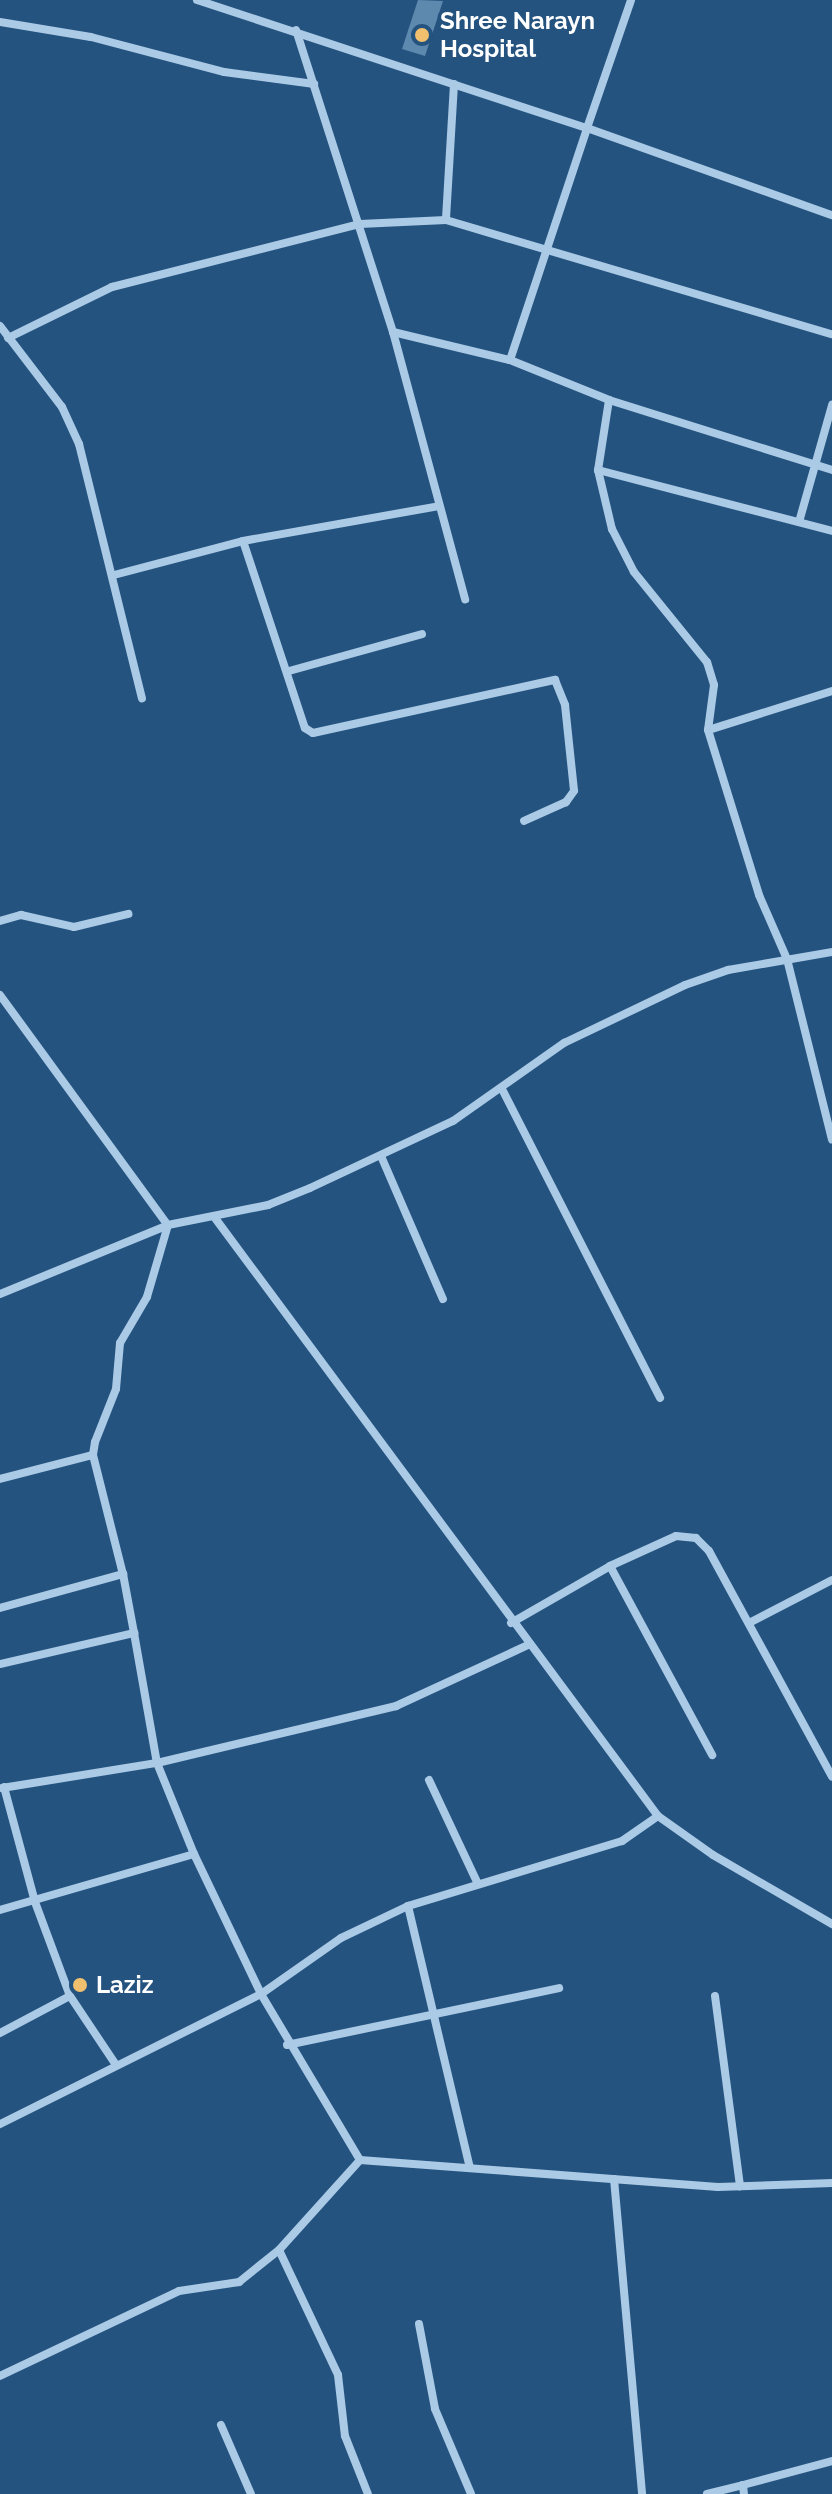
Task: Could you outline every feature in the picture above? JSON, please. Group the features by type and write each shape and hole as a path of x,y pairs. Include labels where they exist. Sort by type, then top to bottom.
{"street":[{"path":"197,0 587,128 832,215"},
{"path":"510,360 544,247 631,0"},
{"path":"0,22 91,37 224,72 314,84"},
{"path":"296,30 393,332 465,599"},
{"path":"446,220 454,84"},
{"path":"8,338 102,290 360,224 446,220 832,334"},
{"path":"0,326 62,407 79,444 114,575 142,698"},
{"path":"393,332 510,360 609,400 832,470"},
{"path":"609,400 598,470 622,552 711,671 714,697 708,730 759,895 787,959 832,1139"},
{"path":"799,522 832,405"},
{"path":"598,470 832,531"},
{"path":"114,575 243,541 439,506"},
{"path":"243,541 289,671 305,728 320,734 541,679 555,680 565,705 576,782 566,802 524,821"},
{"path":"289,671 422,634"},
{"path":"708,730 832,691"},
{"path":"0,921 21,915 74,927 128,914"},
{"path":"0,1294 168,1225 268,1205 381,1156 453,1121 596,1024 685,985 787,959 832,952"},
{"path":"0,995 168,1225"},
{"path":"502,1089 660,1398"},
{"path":"381,1156 443,1299"},
{"path":"215,1218 511,1623 658,1816 713,1855 832,1924"},
{"path":"168,1225 147,1297 120,1343 116,1389 93,1455 123,1574 157,1763 194,1854 287,2045 360,2160"},
{"path":"0,1479 93,1455"},
{"path":"511,1623 610,1566 676,1536 696,1538 709,1551 832,1777"},
{"path":"610,1566 712,1755"},
{"path":"0,1608 123,1574"},
{"path":"749,1623 832,1580"},
{"path":"0,1664 134,1633"},
{"path":"116,2065 70,1996 35,1902 2,1788 157,1763 396,1706 528,1645"},
{"path":"429,1780 478,1884"},
{"path":"0,2124 261,1994 341,1938 408,1906 622,1841 658,1816"},
{"path":"0,1910 194,1854"},
{"path":"408,1906 470,2168"},
{"path":"287,2045 559,1988"},
{"path":"0,2033 70,1996"},
{"path":"715,1996 740,2186"},
{"path":"360,2160 740,2186 832,2183"},
{"path":"0,2376 179,2291 239,2282 279,2250 360,2160"},
{"path":"614,2179 642,2494"},
{"path":"279,2250 338,2375 345,2436 368,2494"},
{"path":"419,2324 435,2409 471,2494"},
{"path":"221,2425 251,2494"},
{"path":"707,2494 744,2490 832,2461"}],"building":[{"path":"418,0 443,1 425,56 402,49"}],"place":[{"name":"Shree Narayn Hospital","path":"422,35"},
{"name":"Laziz","path":"80,1985"}]}
